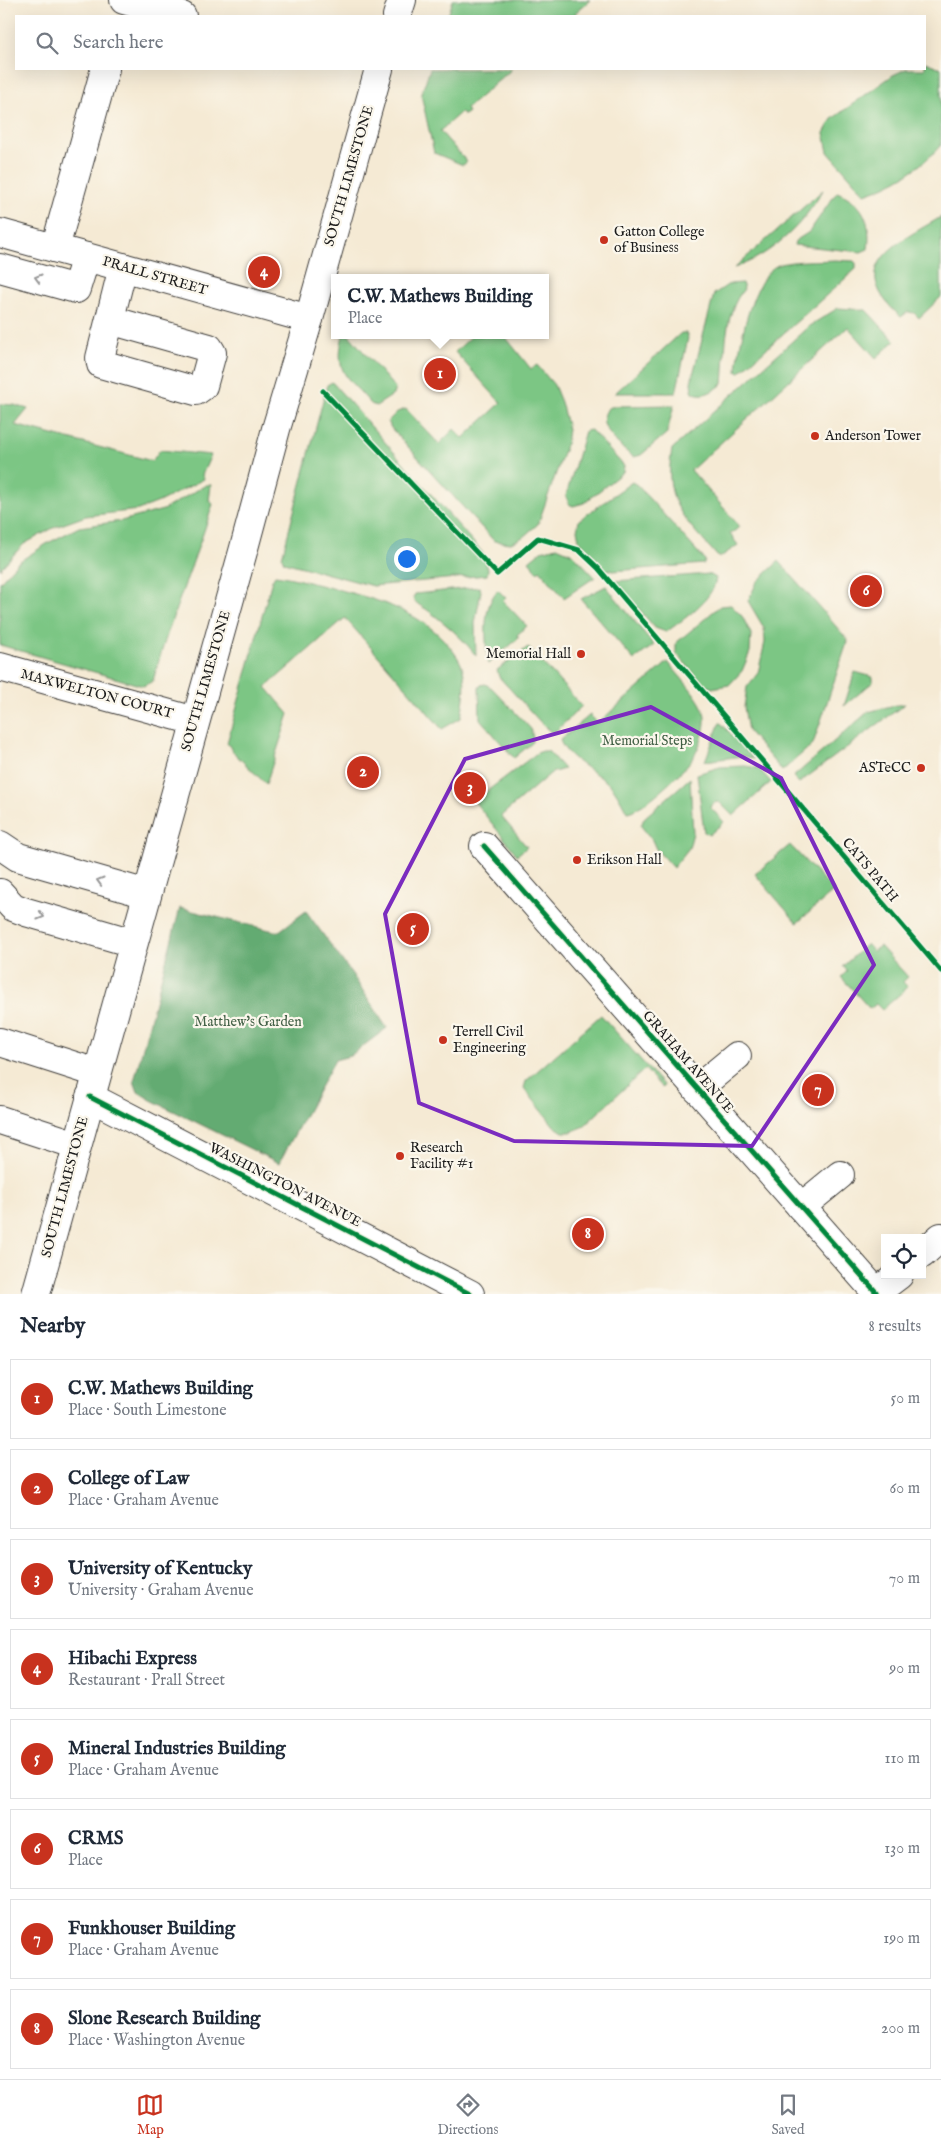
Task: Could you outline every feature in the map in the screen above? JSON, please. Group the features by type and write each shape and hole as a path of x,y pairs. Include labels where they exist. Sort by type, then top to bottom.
{"street":[{"path":"120,15 124,0 178,15"},
{"path":"396,15 402,0"},
{"path":"55,248 105,70"},
{"name":"SOUTH LIMESTONE","path":"36,1294 276,429 309,319 375,70"},
{"name":"PRALL STREET","path":"0,233 309,319"},
{"path":"0,268 76,289 86,256"},
{"path":"110,320 123,267"},
{"name":"MAXWELTON COURT","path":"0,667 195,721"},
{"path":"0,845 18,857 146,894"},
{"name":"GRAHAM AVENUE","path":"484,846 801,1206 875,1293"},
{"path":"0,893 13,907 26,912 133,943"},
{"name":"WASHINGTON AVENUE","path":"0,1042 94,1085 470,1294"},
{"path":"697,1089 737,1056"},
{"path":"0,1120 77,1144"},
{"path":"801,1206 840,1174"},
{"path":"926,1250 941,1237"},
{"path":"875,1293 894,1279"}],"highlighted area":[{"path":"651,707 781,778 874,965 752,1146 514,1141 419,1103 385,914 465,759"}],"green space":[{"path":"453,0 590,0 575,13 577,15 448,15"},
{"path":"926,62 941,68 941,145 925,161 907,174 865,194 828,152 824,133 832,119 893,75 904,70 926,70"},
{"path":"430,70 511,70 466,109 468,112 464,115 461,112 440,131 467,162 463,165 434,153 421,94"},
{"path":"823,190 796,227 774,247 734,268"},
{"path":"837,192 853,201 864,214 868,230 868,249 861,252 794,245 795,241 809,232"},
{"path":"941,217 941,297 919,318 914,313 908,312 901,317 884,299 877,284 877,270 883,258 894,247 908,236"},
{"path":"835,260 854,261 856,269 740,372 737,372 740,346 748,312 761,282 769,271 784,263"},
{"path":"742,283 744,289 732,310 729,322 725,347 723,384 704,394 696,394 692,392 691,382 714,294 729,284"},
{"path":"838,308 866,310 895,341 876,358 848,327 691,470 740,527 730,534 738,545 719,558 696,533 679,510 670,484 672,449 809,326"},
{"path":"681,333 686,333 688,338 676,393 615,393"},
{"path":"342,339 352,339 395,388 393,395 376,406 371,404 345,374 340,358"},
{"path":"469,339 507,339 531,369 537,365 554,385 561,402 568,429 566,445 538,524 523,537 511,543 494,541 391,428 388,421 397,412 406,409 439,444 454,429 463,438 501,403 455,352"},
{"path":"332,382 482,552 488,569 487,575 373,586 284,562 282,557 327,385"},
{"path":"0,404 28,409 15,425 152,461 160,450 211,455 202,475 204,479 159,502 138,510 86,516 55,527 24,544 0,569"},
{"path":"674,405 667,433 641,455 634,457 626,451 616,442 605,427 604,415 608,408 615,406"},
{"path":"591,430 624,466 623,472 584,503 573,506 569,504 566,496 585,431"},
{"path":"632,482 637,485 705,560 704,564 606,570 579,540 577,530 579,520"},
{"path":"206,485 211,485 209,501 213,504 166,636 153,681 143,686 0,645 0,582 17,563 48,543 79,527 121,521 163,510"},
{"path":"557,547 573,554 595,577 564,598 540,570 538,572 529,561 541,551"},
{"path":"779,561 848,640 813,744 782,771 748,731 744,707 747,687 758,673 765,642 764,628 748,601 757,582"},
{"path":"709,574 716,578 710,594 697,608 666,632 655,628 615,581"},
{"path":"275,575 383,603 417,618 432,629 446,642 458,658 464,672 465,687 461,718 442,729 345,618 266,687 289,714 266,784 235,754 227,743 272,580"},
{"path":"606,586 654,645 634,660 581,599"},
{"path":"479,587 481,591 475,623 476,656 455,632 418,604 413,598 415,594"},
{"path":"498,590 506,598 503,601 527,626 517,635 519,638 488,664 487,615 489,606"},
{"path":"731,605 742,616 751,634 750,652 742,671 729,685 712,688 704,685 676,653 676,643 720,606"},
{"path":"528,647 582,706 556,731 551,732 545,727 499,677 497,670"},
{"name":"Memorial Steps","path":"668,662 702,706 705,723 702,736 695,754 680,773 652,798 634,810 627,812 610,785 575,759 563,747 560,740 590,715 598,723"},
{"path":"855,672 873,677 873,682 844,706"},
{"path":"485,684 492,688 531,729 532,743 514,758 480,719 479,688"},
{"path":"905,704 799,783 793,777 868,712"},
{"path":"720,722 754,759 743,756 705,761"},
{"path":"548,751 564,769 551,773 501,816 527,847 517,855 474,801 537,753"},
{"path":"745,766 758,768 771,782 733,816 719,802 713,803 710,807 724,822 709,835 704,832 697,774 720,767"},
{"path":"690,778 693,833 689,848 673,868 656,849 652,840 641,826 644,818"},
{"path":"790,845 834,891 797,923 755,874"},
{"name":"Matthew's Garden","path":"180,908 278,932 306,911 352,974 387,1028 350,1056 335,1060 279,1163 138,1092 134,1081"},
{"path":"867,944 873,951 880,946 908,977 903,982 908,987 882,1010 876,1004 870,1009 841,977 847,971 843,966"},
{"path":"601,1015 664,1086 662,1088 645,1069 584,1126 571,1132 563,1132 554,1126 524,1088 526,1081"}],"cycle path":[{"name":"CATS PATH","path":"323,391 497,574 538,538 579,550 598,568 941,971"},
{"path":"484,846 876,1292"},
{"path":"90,1097 470,1294"}],"place":[{"name":"Gatton College of Business","path":"604,240"},
{"name":"Hibachi Express","path":"264,272"},
{"name":"C.W. Mathews Building","path":"440,374"},
{"name":"Anderson Tower","path":"815,436"},
{"name":"CRMS","path":"866,591"},
{"name":"Memorial Hall","path":"581,654"},
{"name":"ASTeCC","path":"921,768"},
{"name":"College of Law","path":"363,772"},
{"name":"University of Kentucky","path":"470,788"},
{"name":"Erikson Hall","path":"577,860"},
{"name":"Mineral Industries Building","path":"413,929"},
{"name":"Terrell Civil Engineering","path":"443,1040"},
{"name":"Funkhouser Building","path":"818,1090"},
{"name":"Research Facility #1","path":"400,1156"},
{"name":"Slone Research Building","path":"588,1234"}]}
